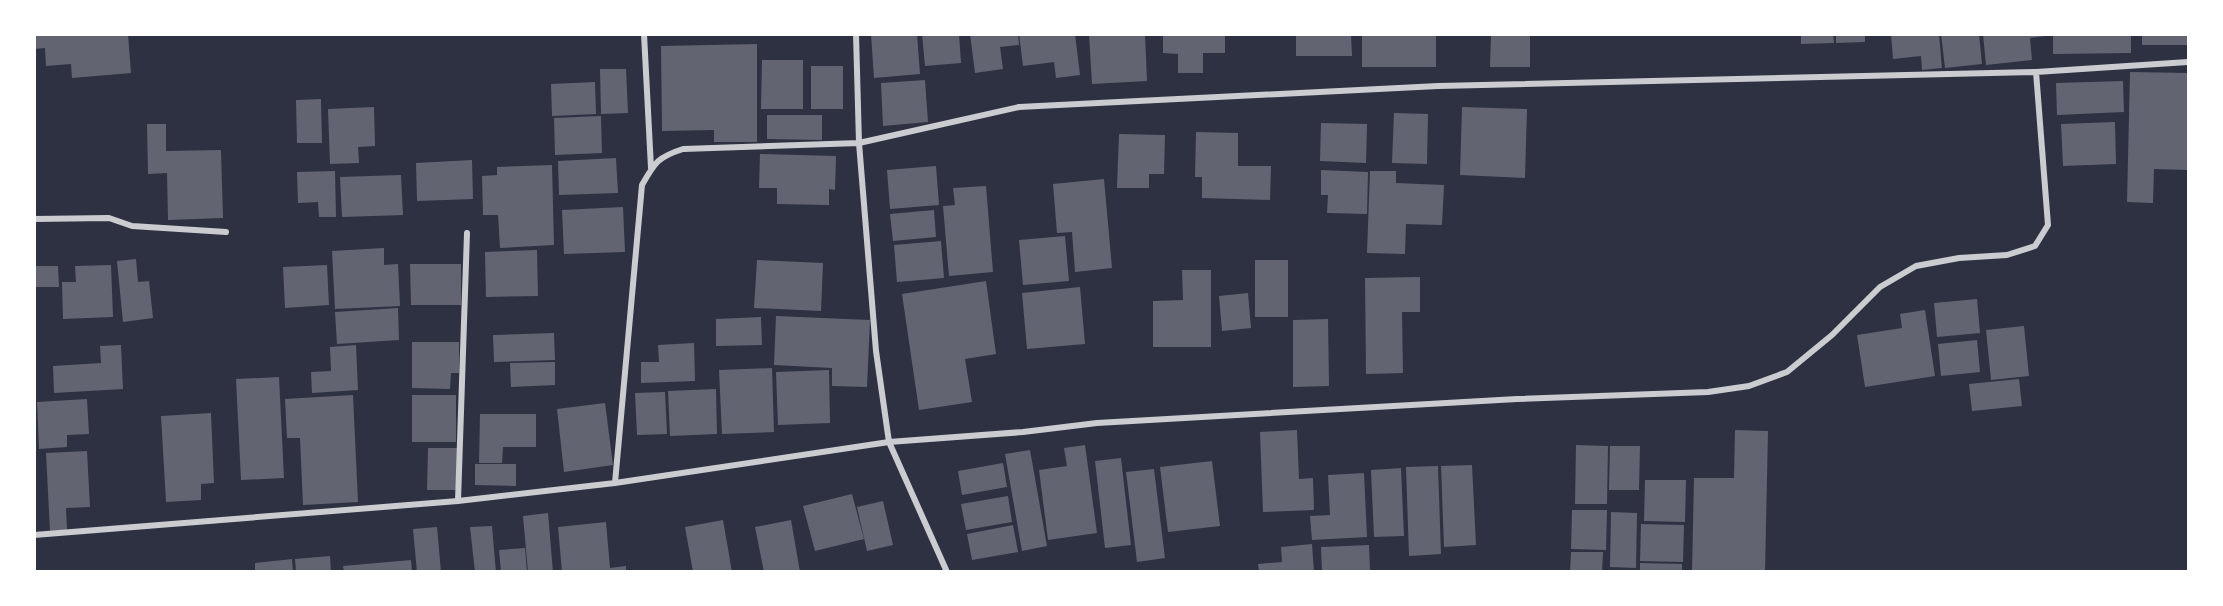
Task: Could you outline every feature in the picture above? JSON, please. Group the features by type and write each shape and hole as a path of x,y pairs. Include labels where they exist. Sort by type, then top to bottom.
{"street":[{"path":"644,34 651,168"},
{"path":"856,34 859,143 876,351 888,442 947,572"},
{"path":"615,483 642,185 651,168 664,155 683,149 859,143 1019,107 1438,86 2036,72 2188,62"},
{"path":"34,535 458,501 615,483 888,442 1023,432 1097,423 1517,399 1708,392 1749,386 1787,372 1832,335 1880,287 1916,266 1959,258 2007,255 2035,246 2048,225 2036,72"},
{"path":"34,219 109,218 132,226 226,232"},
{"path":"458,501 467,233"}],"building":[{"path":"34,34 128,34 131,73 72,78 71,64 46,66 45,48 34,49"},
{"path":"871,34 917,34 920,74 874,78"},
{"path":"922,34 959,34 961,63 925,66"},
{"path":"970,34 1018,34 1019,45 1000,47 1003,69 975,73"},
{"path":"1019,34 1075,34 1080,75 1056,78 1054,62 1023,66"},
{"path":"1089,34 1145,34 1147,81 1092,84"},
{"path":"1163,34 1225,34 1225,53 1203,53 1203,73 1178,73 1178,54 1163,53"},
{"path":"1296,34 1351,34 1352,56 1296,56"},
{"path":"1362,34 1436,34 1436,67 1362,67"},
{"path":"1491,34 1530,34 1530,67 1490,67"},
{"path":"1801,34 1833,34 1834,43 1801,44"},
{"path":"1836,34 1865,34 1865,42 1836,43"},
{"path":"1891,34 1939,34 1942,68 1922,70 1921,56 1893,59"},
{"path":"1941,34 1979,34 1982,64 1945,68"},
{"path":"1983,34 2045,34 2045,36 2030,38 2032,60 1986,65"},
{"path":"2053,34 2131,34 2131,53 2053,54"},
{"path":"2142,34 2188,34 2188,45 2142,45"},
{"path":"757,44 757,142 714,142 714,130 662,131 661,46"},
{"path":"762,60 803,60 803,109 761,109"},
{"path":"811,66 843,66 843,109 811,109"},
{"path":"600,69 626,69 628,113 601,114"},
{"path":"2130,72 2188,73 2188,170 2154,169 2153,203 2127,202"},
{"path":"925,80 928,122 883,126 881,83"},
{"path":"2123,81 2124,112 2057,115 2056,83"},
{"path":"595,82 596,114 552,116 551,84"},
{"path":"321,99 322,143 297,143 296,100"},
{"path":"374,107 375,146 358,147 359,163 330,164 328,109"},
{"path":"1462,107 1527,109 1525,178 1460,175"},
{"path":"1394,113 1428,114 1427,164 1392,163"},
{"path":"767,115 822,115 822,140 767,139"},
{"path":"601,116 602,153 555,155 554,118"},
{"path":"2115,122 2116,164 2063,166 2061,124"},
{"path":"1321,123 1367,124 1366,163 1320,161"},
{"path":"147,124 166,124 166,151 221,150 223,218 168,220 167,173 148,174"},
{"path":"1196,132 1238,133 1238,166 1271,166 1270,200 1202,198 1202,177 1195,177"},
{"path":"1119,134 1165,135 1164,174 1149,174 1149,188 1117,188"},
{"path":"760,154 836,156 835,190 829,189 829,205 777,204 777,188 759,188"},
{"path":"616,158 618,193 559,195 558,161"},
{"path":"472,160 473,199 417,201 416,163"},
{"path":"552,165 554,245 500,248 498,215 483,215 482,176 497,175 497,167"},
{"path":"936,166 939,205 890,209 887,170"},
{"path":"1321,170 1368,172 1367,214 1327,213 1328,195 1321,195"},
{"path":"335,171 336,217 319,217 318,202 298,203 297,172"},
{"path":"1370,171 1396,171 1396,183 1444,185 1442,225 1406,224 1405,254 1367,253"},
{"path":"401,175 403,215 342,217 340,177"},
{"path":"1104,179 1112,268 1075,272 1072,232 1057,233 1053,184"},
{"path":"986,186 993,272 949,276 943,206 955,205 953,188"},
{"path":"623,207 625,252 564,254 562,210"},
{"path":"934,210 936,237 893,241 890,214"},
{"path":"1065,236 1069,281 1023,285 1019,240"},
{"path":"941,241 944,278 897,282 894,245"},
{"path":"384,248 384,265 398,264 400,306 335,309 332,251"},
{"path":"537,250 538,296 486,297 485,252"},
{"path":"136,259 138,282 149,281 153,318 123,322 117,261"},
{"path":"757,260 823,263 821,311 754,308"},
{"path":"1255,260 1288,260 1288,317 1255,317"},
{"path":"410,264 461,264 461,305 411,305"},
{"path":"111,265 113,317 63,319 62,282 76,282 75,266"},
{"path":"327,265 329,305 285,308 283,267"},
{"path":"35,266 58,266 59,287 36,287"},
{"path":"1182,270 1211,270 1211,347 1153,347 1153,301 1183,300"},
{"path":"1420,277 1420,312 1402,312 1403,373 1366,374 1365,278"},
{"path":"986,281 996,354 965,359 972,402 919,410 902,294"},
{"path":"1080,287 1085,344 1027,349 1022,293"},
{"path":"1248,293 1251,328 1222,331 1219,296"},
{"path":"1977,299 1980,333 1937,337 1934,303"},
{"path":"398,308 399,340 337,344 335,312"},
{"path":"1925,310 1935,376 1865,387 1857,335 1902,328 1900,314"},
{"path":"776,316 870,320 867,387 832,386 832,368 774,365"},
{"path":"761,317 762,345 716,346 716,319"},
{"path":"1328,319 1329,386 1293,387 1293,320"},
{"path":"2024,326 2029,376 1991,380 1986,330"},
{"path":"554,333 555,360 494,362 493,335"},
{"path":"1977,340 1980,372 1941,376 1938,344"},
{"path":"412,342 459,342 459,373 451,373 450,389 412,388"},
{"path":"694,343 695,381 641,383 641,362 659,362 658,345"},
{"path":"121,345 123,389 54,393 53,366 101,363 100,346"},
{"path":"356,345 358,390 312,393 311,372 331,371 330,347"},
{"path":"555,362 555,385 511,387 510,363"},
{"path":"772,368 774,432 722,434 719,370"},
{"path":"829,370 830,423 778,425 776,372"},
{"path":"279,377 284,478 241,480 236,379"},
{"path":"2019,379 2022,406 1972,411 1969,384"},
{"path":"716,389 717,434 670,436 668,391"},
{"path":"665,392 667,434 637,435 635,393"},
{"path":"353,395 358,502 303,505 300,438 287,438 285,399"},
{"path":"412,395 456,395 456,442 412,442"},
{"path":"87,399 89,434 67,435 67,447 39,449 37,402"},
{"path":"605,403 613,465 564,472 557,409"},
{"path":"211,413 214,483 201,484 201,500 166,502 161,416"},
{"path":"480,414 536,414 536,447 503,447 502,463 479,463"},
{"path":"1297,430 1299,479 1313,478 1314,510 1263,512 1260,432"},
{"path":"1735,430 1768,431 1765,572 1692,572 1694,478 1734,478"},
{"path":"1085,445 1097,533 1048,540 1039,470 1067,466 1064,448"},
{"path":"1576,445 1608,446 1607,504 1575,504"},
{"path":"1610,446 1640,446 1639,490 1609,490"},
{"path":"428,448 457,448 457,490 427,490"},
{"path":"1030,450 1047,546 1022,551 1005,454"},
{"path":"87,451 90,507 66,508 67,530 50,531 46,453"},
{"path":"1121,458 1131,545 1105,548 1095,461"},
{"path":"1212,461 1220,526 1168,532 1160,467"},
{"path":"1003,463 1007,487 962,495 958,471"},
{"path":"475,464 516,464 516,486 475,485"},
{"path":"1472,465 1476,545 1444,547 1441,466"},
{"path":"1438,466 1441,554 1409,556 1406,467"},
{"path":"1401,468 1404,536 1374,537 1371,470"},
{"path":"1154,469 1165,558 1137,562 1126,472"},
{"path":"1364,473 1367,537 1312,540 1310,516 1330,515 1328,475"},
{"path":"1645,480 1686,480 1685,522 1644,521"},
{"path":"852,494 864,539 815,551 803,506"},
{"path":"1008,496 1012,522 966,530 961,504"},
{"path":"883,501 893,545 867,551 857,507"},
{"path":"1572,510 1607,510 1606,550 1571,549"},
{"path":"1611,512 1637,513 1636,568 1610,567"},
{"path":"548,513 553,572 528,572 523,516"},
{"path":"723,520 732,572 693,572 685,527"},
{"path":"791,520 800,572 764,572 755,527"},
{"path":"606,522 610,568 626,566 626,572 562,572 558,527"},
{"path":"1641,524 1684,525 1683,562 1640,561"},
{"path":"1013,525 1018,552 972,560 967,534"},
{"path":"492,526 496,572 475,572 470,527"},
{"path":"437,527 441,572 417,572 413,529"},
{"path":"1312,544 1314,572 1259,572 1258,564 1282,562 1281,547"},
{"path":"1369,545 1370,572 1322,572 1321,547"},
{"path":"525,548 527,572 501,572 499,550"},
{"path":"1571,552 1603,552 1602,572 1570,572"},
{"path":"330,556 331,572 296,572 295,559"},
{"path":"292,559 293,572 255,572 255,563"},
{"path":"411,560 412,572 344,572 343,566"},
{"path":"1640,563 1682,564 1682,572 1640,572"}]}
